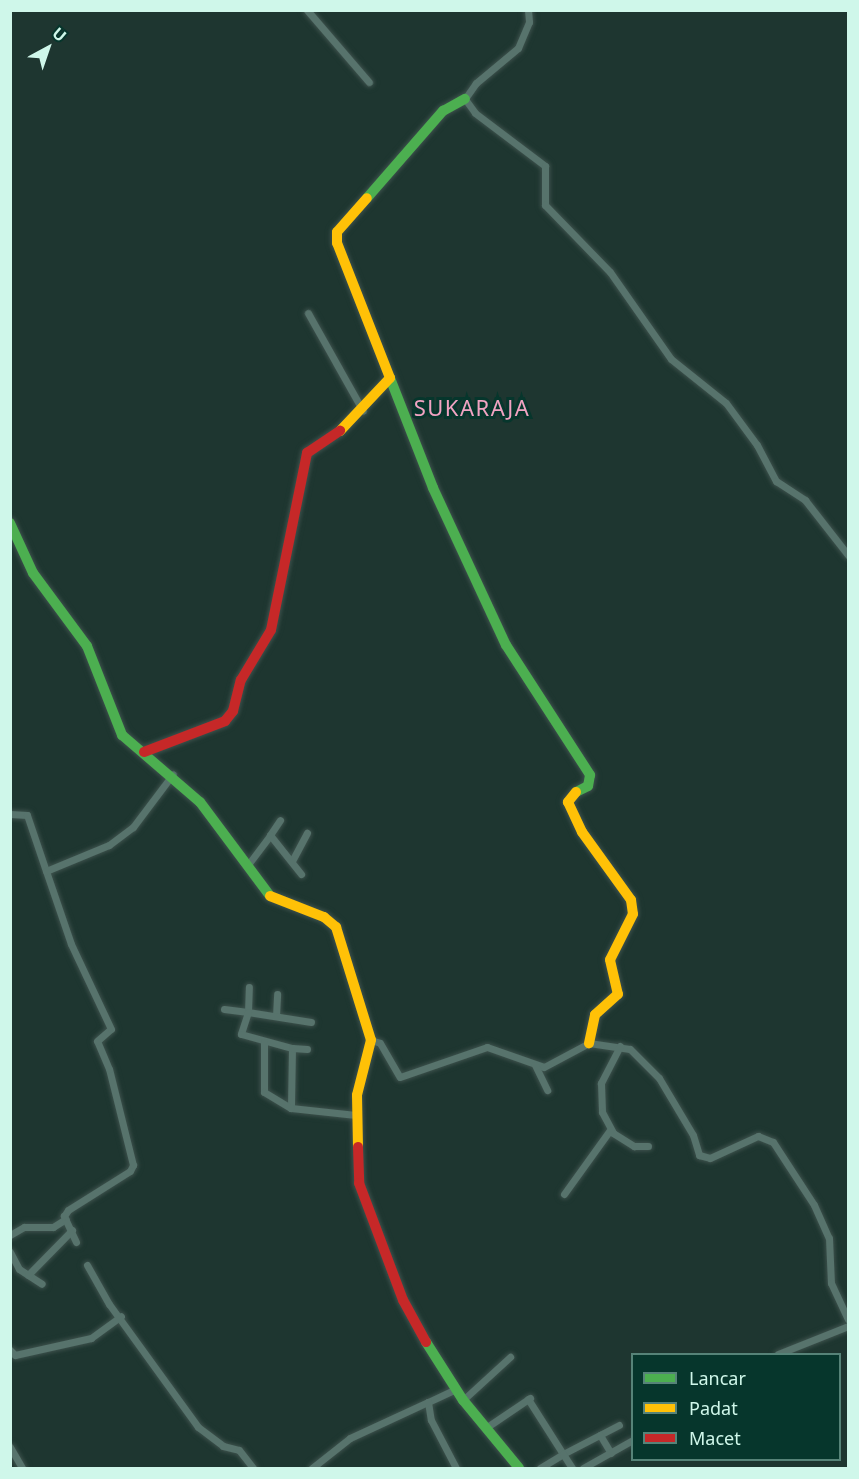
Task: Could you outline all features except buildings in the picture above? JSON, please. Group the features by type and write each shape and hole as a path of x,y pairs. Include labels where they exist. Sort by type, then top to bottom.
{"street":[{"path":"307,10 369,82"},
{"path":"528,10 529,22 518,48 476,83 465,99 443,111 337,232 337,243 433,488 506,645 546,701 590,775 588,786 568,795 568,802 582,832 631,900 633,914 627,932 609,960 618,994 595,1015 589,1043"},
{"path":"465,99 475,113 545,166 545,205 610,272 671,359 726,403 757,445 776,481 805,500 849,555"},
{"path":"308,313 363,411"},
{"path":"144,752 230,716 241,680 269,636 307,453 363,411 390,378"},
{"path":"10,523 33,573 87,646 117,728 172,774 200,802 245,868 281,905 331,921 372,1040 369,1060 359,1076 355,1167 378,1236 403,1300 456,1389 519,1468"},
{"path":"46,871 109,845 134,827 172,774"},
{"path":"10,814 27,815 71,944 111,1029 97,1041 109,1068 133,1165 130,1171 74,1203 66,1219 53,1227 24,1227 10,1235"},
{"path":"245,868 280,820"},
{"path":"292,861 307,832"},
{"path":"270,836 301,874"},
{"path":"249,987 248,1012 242,1036 292,1048 307,1049"},
{"path":"276,1016 277,994"},
{"path":"224,1009 310,1023"},
{"path":"372,1040 380,1043 400,1077 487,1047 544,1067 589,1043 630,1049 659,1078 693,1135 699,1155 710,1158 758,1136 773,1142 814,1205 829,1238 831,1282 849,1319"},
{"path":"264,1042 264,1092 291,1108 356,1115"},
{"path":"620,1046 600,1088 602,1112 610,1130 634,1146 648,1146"},
{"path":"291,1108 292,1048"},
{"path":"535,1065 547,1090"},
{"path":"564,1194 610,1130"},
{"path":"66,1219 76,1242"},
{"path":"28,1275 72,1230"},
{"path":"10,1252 13,1265 42,1284"},
{"path":"87,1265 198,1427 222,1445 239,1450 253,1468"},
{"path":"10,1350 15,1355 91,1338 121,1316"},
{"path":"781,1353 849,1326"},
{"path":"463,1400 510,1357"},
{"path":"312,1468 350,1438 456,1389"},
{"path":"487,1427 530,1398 572,1468"},
{"path":"428,1402 431,1420 456,1468"},
{"path":"540,1468 619,1425"},
{"path":"600,1435 611,1453"},
{"path":"583,1468 631,1441"},
{"path":"10,1447 22,1468"}],"traffic: fast":[{"path":"367,198 443,111 465,99"},
{"path":"390,378 433,488 506,645 590,775 588,786 576,792"},
{"path":"10,523 33,573 87,646 122,735 200,802 270,896"},
{"path":"426,1342 463,1400 519,1468"}],"traffic: slow":[{"path":"340,431 390,378 337,243 337,232 367,198"},
{"path":"576,792 568,802 582,832 631,900 633,914 610,960 618,994 595,1015 589,1043"},
{"path":"270,896 324,917 336,927 371,1040 357,1095 358,1147"}],"traffic: jam":[{"path":"144,752 225,721 233,711 241,680 271,630 307,453 340,431"},
{"path":"358,1147 359,1183 403,1300 426,1342"}],"district":[{"name":"SUKARAJA","path":"472,408"}]}
